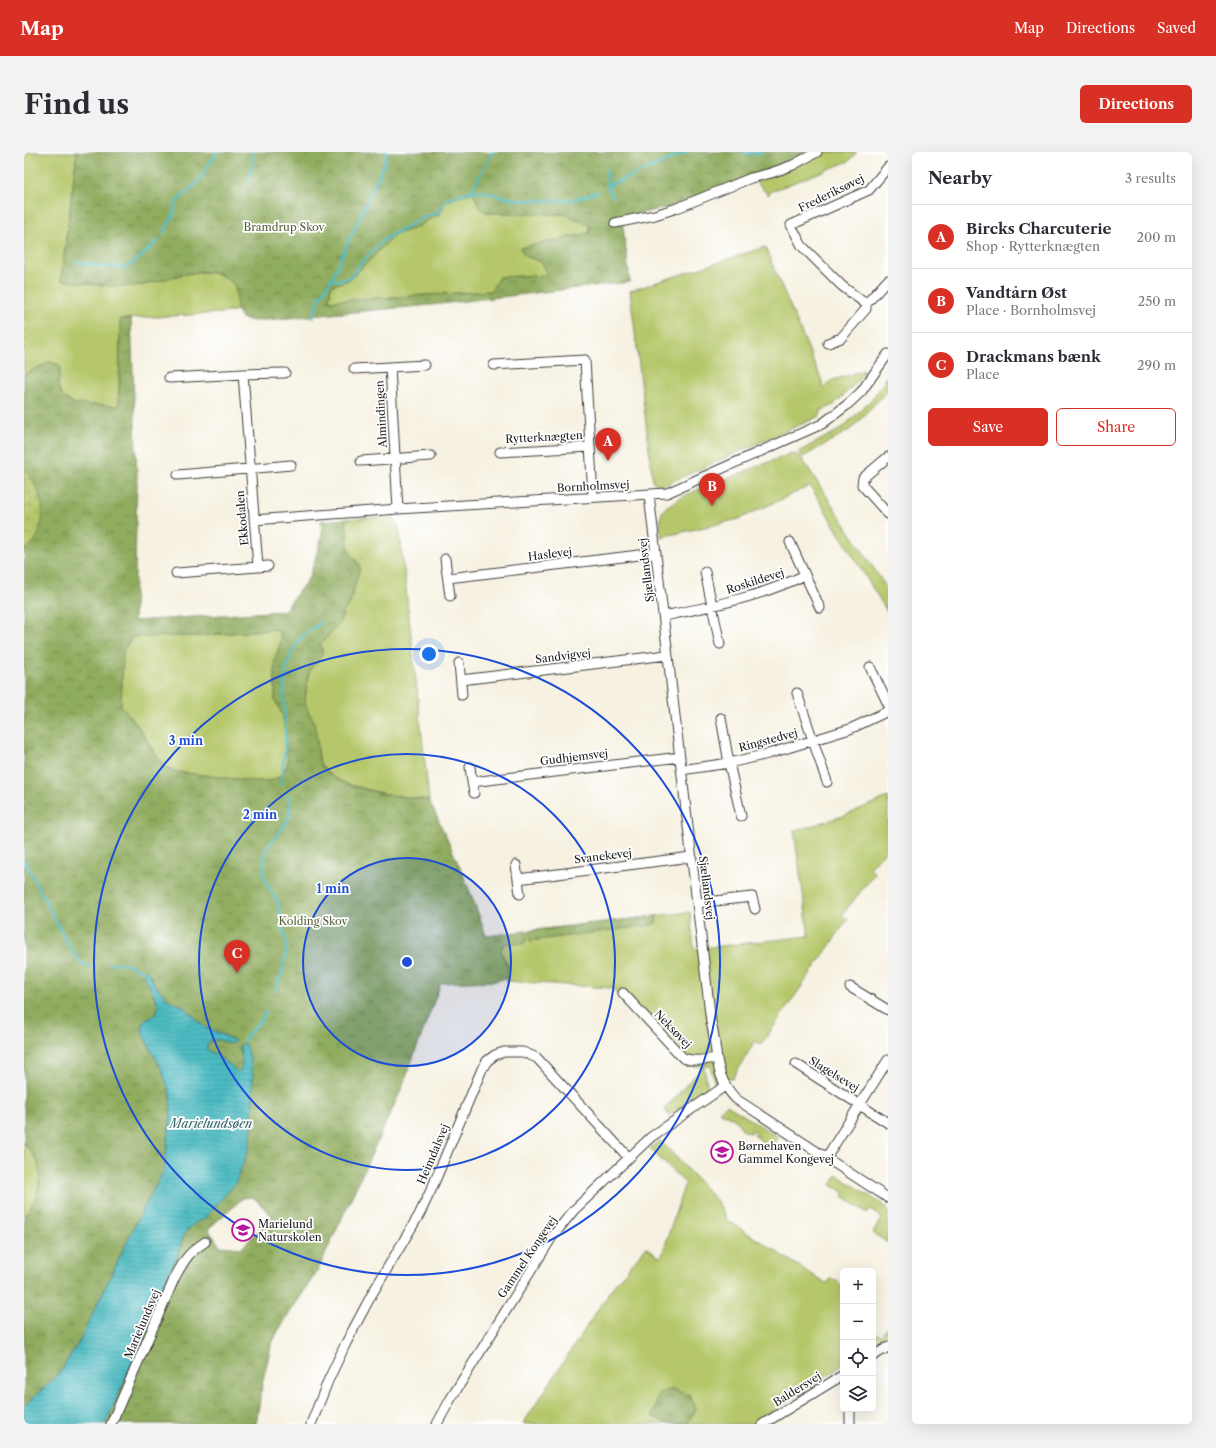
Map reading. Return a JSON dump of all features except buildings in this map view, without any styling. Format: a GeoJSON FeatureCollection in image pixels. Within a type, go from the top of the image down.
{"type":"FeatureCollection","features":[{"type":"Feature","properties":{"kind":"street"},"geometry":{"type":"LineString","coordinates":[[615,223],[655,215],[677,208],[750,178],[771,173],[793,165],[817,152]]}},
{"type":"Feature","properties":{"kind":"street","name":"Frederiksøvej"},"geometry":{"type":"LineString","coordinates":[[866,304],[842,286],[802,246],[791,225],[869,190],[888,168]]}},
{"type":"Feature","properties":{"kind":"street"},"geometry":{"type":"LineString","coordinates":[[828,343],[841,338],[866,309],[866,304],[888,280]]}},
{"type":"Feature","properties":{"kind":"street","name":"Bornholmsvej"},"geometry":{"type":"LineString","coordinates":[[254,520],[398,509],[667,493],[822,424],[861,392],[888,354]]}},
{"type":"Feature","properties":{"kind":"street","name":"Rytterknægten"},"geometry":{"type":"LineString","coordinates":[[494,364],[585,360],[593,497]]}},
{"type":"Feature","properties":{"kind":"street","name":"Almindingen"},"geometry":{"type":"LineString","coordinates":[[354,369],[425,365]]}},
{"type":"Feature","properties":{"kind":"street","name":"Almindingen"},"geometry":{"type":"LineString","coordinates":[[390,367],[398,509]]}},
{"type":"Feature","properties":{"kind":"street"},"geometry":{"type":"LineString","coordinates":[[169,378],[285,373]]}},
{"type":"Feature","properties":{"kind":"street","name":"Ekkodalen"},"geometry":{"type":"LineString","coordinates":[[243,374],[258,567]]}},
{"type":"Feature","properties":{"kind":"street","name":"Rytterknægten"},"geometry":{"type":"LineString","coordinates":[[500,452],[590,447]]}},
{"type":"Feature","properties":{"kind":"street","name":"Almindingen"},"geometry":{"type":"LineString","coordinates":[[361,461],[431,456]]}},
{"type":"Feature","properties":{"kind":"street"},"geometry":{"type":"LineString","coordinates":[[888,457],[863,478],[862,485],[888,514]]}},
{"type":"Feature","properties":{"kind":"street"},"geometry":{"type":"LineString","coordinates":[[178,475],[291,465]]}},
{"type":"Feature","properties":{"kind":"street","name":"Sjællandsvej"},"geometry":{"type":"LineString","coordinates":[[649,495],[691,857],[716,1058],[721,1077],[725,1086],[736,1099],[888,1198]]}},
{"type":"Feature","properties":{"kind":"street"},"geometry":{"type":"LineString","coordinates":[[790,542],[820,608]]}},
{"type":"Feature","properties":{"kind":"street","name":"Haslevej"},"geometry":{"type":"LineString","coordinates":[[448,578],[656,553]]}},
{"type":"Feature","properties":{"kind":"street"},"geometry":{"type":"LineString","coordinates":[[445,559],[450,596]]}},
{"type":"Feature","properties":{"kind":"street"},"geometry":{"type":"LineString","coordinates":[[176,573],[268,566]]}},
{"type":"Feature","properties":{"kind":"street","name":"Roskildevej"},"geometry":{"type":"LineString","coordinates":[[705,572],[720,644]]}},
{"type":"Feature","properties":{"kind":"street","name":"Roskildevej"},"geometry":{"type":"LineString","coordinates":[[664,616],[712,606],[782,586],[805,575]]}},
{"type":"Feature","properties":{"kind":"street","name":"Sandvigvej"},"geometry":{"type":"LineString","coordinates":[[461,680],[668,655]]}},
{"type":"Feature","properties":{"kind":"street"},"geometry":{"type":"LineString","coordinates":[[459,663],[462,695]]}},
{"type":"Feature","properties":{"kind":"street"},"geometry":{"type":"LineString","coordinates":[[870,667],[888,704]]}},
{"type":"Feature","properties":{"kind":"street","name":"Ringstedvej"},"geometry":{"type":"LineString","coordinates":[[797,693],[827,782]]}},
{"type":"Feature","properties":{"kind":"street","name":"Ringstedvej"},"geometry":{"type":"LineString","coordinates":[[681,770],[729,763],[768,754],[850,729],[888,711]]}},
{"type":"Feature","properties":{"kind":"street","name":"Ringstedvej"},"geometry":{"type":"LineString","coordinates":[[721,718],[740,816]]}},
{"type":"Feature","properties":{"kind":"street","name":"Gudhjemsvej"},"geometry":{"type":"LineString","coordinates":[[472,782],[680,757]]}},
{"type":"Feature","properties":{"kind":"street"},"geometry":{"type":"LineString","coordinates":[[470,767],[474,793]]}},
{"type":"Feature","properties":{"kind":"street","name":"Svanekevej"},"geometry":{"type":"LineString","coordinates":[[518,879],[691,857]]}},
{"type":"Feature","properties":{"kind":"street"},"geometry":{"type":"LineString","coordinates":[[516,865],[520,894]]}},
{"type":"Feature","properties":{"kind":"street"},"geometry":{"type":"LineString","coordinates":[[697,903],[752,897],[755,909]]}},
{"type":"Feature","properties":{"kind":"street"},"geometry":{"type":"LineString","coordinates":[[850,987],[888,1010]]}},
{"type":"Feature","properties":{"kind":"street","name":"Neksøvej"},"geometry":{"type":"LineString","coordinates":[[623,993],[683,1058],[690,1061],[698,1061],[716,1058]]}},
{"type":"Feature","properties":{"kind":"street","name":"Heimdalsvej"},"geometry":{"type":"LineString","coordinates":[[311,1424],[325,1387],[346,1343],[372,1294],[419,1215],[432,1188],[477,1079],[487,1061],[495,1055],[513,1051],[531,1054],[537,1058],[629,1158]]}},
{"type":"Feature","properties":{"kind":"street","name":"Slagelsevej"},"geometry":{"type":"LineString","coordinates":[[826,1158],[888,1060]]}},
{"type":"Feature","properties":{"kind":"street","name":"Slagelsevej"},"geometry":{"type":"LineString","coordinates":[[796,1064],[888,1123]]}},
{"type":"Feature","properties":{"kind":"street","name":"Gammel Kongevej"},"geometry":{"type":"LineString","coordinates":[[438,1424],[450,1400],[552,1237],[574,1210],[662,1129],[725,1086]]}},
{"type":"Feature","properties":{"kind":"street","name":"Marielundsvej"},"geometry":{"type":"LineString","coordinates":[[111,1424],[175,1277],[185,1258],[205,1242]]}},
{"type":"Feature","properties":{"kind":"street"},"geometry":{"type":"LineString","coordinates":[[876,1354],[888,1347]]}},
{"type":"Feature","properties":{"kind":"street","name":"Baldersvej"},"geometry":{"type":"LineString","coordinates":[[763,1424],[841,1376]]}},
{"type":"Feature","properties":{"kind":"street"},"geometry":{"type":"LineString","coordinates":[[850,1412],[850,1424]]}},
{"type":"Feature","properties":{"kind":"green space"},"geometry":{"type":"Polygon","coordinates":[[[24,152],[77,152],[61,280],[103,285],[128,286],[140,285],[182,275],[209,272],[222,275],[234,284],[238,310],[223,313],[120,319],[119,406],[75,404],[67,400],[61,394],[58,386],[60,369],[49,362],[24,375],[24,152]]]}},
{"type":"Feature","properties":{"kind":"green space","name":"Bramdrup Skov"},"geometry":{"type":"Polygon","coordinates":[[[77,152],[806,152],[771,168],[672,206],[622,218],[630,282],[431,305],[254,321],[246,320],[238,314],[234,286],[223,276],[213,272],[195,272],[143,285],[133,286],[102,285],[61,280],[77,152]],[[473,192],[446,201],[440,214],[417,227],[394,235],[351,279],[331,286],[329,301],[491,291],[499,277],[548,275],[542,262],[525,256],[520,248],[589,233],[589,225],[564,214],[486,212],[480,208],[473,192]]]}},
{"type":"Feature","properties":{"kind":"green space"},"geometry":{"type":"Polygon","coordinates":[[[824,152],[857,152],[849,161],[772,191],[768,195],[756,181],[790,169],[824,152]]]}},
{"type":"Feature","properties":{"kind":"green space"},"geometry":{"type":"Polygon","coordinates":[[[474,192],[479,206],[487,212],[564,214],[589,224],[589,234],[520,248],[542,262],[549,275],[499,277],[491,291],[329,301],[331,286],[351,279],[394,235],[417,227],[440,214],[446,201],[474,192]]]}},
{"type":"Feature","properties":{"kind":"green space"},"geometry":{"type":"Polygon","coordinates":[[[765,247],[822,381],[822,388],[833,380],[864,370],[863,376],[835,404],[821,411],[820,416],[662,486],[653,482],[630,291],[765,247]]]}},
{"type":"Feature","properties":{"kind":"green space","name":"Kolding Skov"},"geometry":{"type":"Polygon","coordinates":[[[120,319],[131,319],[137,478],[134,621],[284,611],[310,576],[322,536],[321,521],[346,519],[348,549],[360,567],[349,606],[344,611],[338,626],[320,644],[322,653],[320,659],[309,671],[305,699],[306,706],[314,722],[321,765],[329,774],[340,781],[354,786],[370,791],[429,800],[467,884],[486,936],[526,931],[527,939],[523,944],[507,943],[502,946],[501,953],[508,966],[506,978],[496,981],[441,983],[401,1090],[318,1270],[278,1331],[271,1346],[263,1380],[256,1424],[105,1424],[145,1337],[159,1294],[178,1254],[184,1234],[195,1223],[203,1220],[235,1184],[249,1148],[252,1129],[253,1073],[241,1044],[239,1048],[243,1065],[241,1071],[237,1072],[232,1066],[207,1049],[208,1044],[212,1040],[219,1040],[231,1044],[227,1036],[206,1028],[184,1007],[169,1000],[154,984],[150,974],[145,970],[143,973],[159,1006],[155,1016],[144,1021],[142,1024],[143,1035],[161,1068],[170,1093],[171,1115],[164,1170],[136,1223],[80,1340],[59,1374],[24,1406],[24,1217],[32,1205],[38,1191],[40,1176],[37,1161],[24,1143],[24,375],[49,362],[58,364],[60,369],[58,386],[61,394],[67,400],[75,404],[119,406],[120,319]],[[276,629],[198,636],[132,637],[123,652],[121,706],[135,722],[159,760],[166,767],[178,772],[252,781],[271,781],[282,775],[288,763],[283,716],[275,700],[275,659],[282,638],[276,629]],[[253,1197],[243,1198],[208,1229],[220,1246],[242,1248],[272,1216],[253,1197]]]}},
{"type":"Feature","properties":{"kind":"green space"},"geometry":{"type":"Polygon","coordinates":[[[888,376],[888,390],[851,429],[803,457],[798,452],[841,429],[872,399],[888,376]]]}},
{"type":"Feature","properties":{"kind":"green space"},"geometry":{"type":"Polygon","coordinates":[[[792,453],[801,457],[888,590],[888,613],[810,486],[739,519],[661,537],[661,515],[670,504],[685,495],[792,453]]]}},
{"type":"Feature","properties":{"kind":"green space"},"geometry":{"type":"Polygon","coordinates":[[[24,467],[35,484],[41,502],[42,521],[35,540],[24,551],[24,467]]]}},
{"type":"Feature","properties":{"kind":"green space"},"geometry":{"type":"Polygon","coordinates":[[[394,516],[400,534],[429,800],[385,794],[347,784],[332,777],[320,764],[314,722],[306,708],[305,702],[310,669],[318,662],[320,644],[338,626],[344,611],[349,606],[360,567],[348,549],[346,519],[394,516]]]}},
{"type":"Feature","properties":{"kind":"green space"},"geometry":{"type":"Polygon","coordinates":[[[276,629],[282,638],[275,659],[275,700],[283,716],[288,763],[282,775],[271,781],[252,781],[178,772],[166,767],[159,759],[135,722],[121,706],[123,652],[132,637],[198,636],[276,629]]]}},
{"type":"Feature","properties":{"kind":"green space"},"geometry":{"type":"Polygon","coordinates":[[[888,797],[888,848],[870,868],[875,873],[842,915],[848,919],[761,1045],[755,1041],[733,1078],[715,1084],[710,1066],[688,1066],[680,1062],[612,988],[506,981],[508,964],[502,955],[501,948],[503,945],[510,943],[523,944],[527,939],[526,931],[690,912],[694,949],[809,936],[794,831],[843,816],[888,797]]]}},
{"type":"Feature","properties":{"kind":"green space"},"geometry":{"type":"Polygon","coordinates":[[[657,916],[656,923],[651,925],[530,941],[529,931],[657,916]]]}},
{"type":"Feature","properties":{"kind":"green space"},"geometry":{"type":"Polygon","coordinates":[[[704,1066],[707,1084],[706,1090],[669,1115],[664,1109],[704,1066]]]}},
{"type":"Feature","properties":{"kind":"green space"},"geometry":{"type":"Polygon","coordinates":[[[727,1105],[779,1137],[770,1147],[763,1143],[754,1135],[756,1132],[753,1130],[751,1133],[745,1131],[734,1119],[719,1111],[727,1105]]]}},
{"type":"Feature","properties":{"kind":"green space"},"geometry":{"type":"Polygon","coordinates":[[[660,1140],[717,1201],[727,1220],[827,1284],[831,1278],[840,1284],[840,1367],[754,1424],[523,1424],[608,1296],[607,1294],[646,1247],[659,1257],[662,1255],[684,1186],[686,1184],[650,1149],[660,1140]]]}},
{"type":"Feature","properties":{"kind":"green space"},"geometry":{"type":"Polygon","coordinates":[[[24,1143],[37,1161],[40,1176],[38,1191],[32,1205],[24,1217],[24,1143]]]}},
{"type":"Feature","properties":{"kind":"green space"},"geometry":{"type":"Polygon","coordinates":[[[837,1175],[888,1208],[888,1243],[873,1233],[882,1218],[870,1210],[867,1213],[843,1196],[845,1193],[831,1185],[837,1175]]]}},
{"type":"Feature","properties":{"kind":"green space"},"geometry":{"type":"Polygon","coordinates":[[[888,1326],[888,1338],[876,1346],[876,1333],[881,1336],[888,1326]]]}},
{"type":"Feature","properties":{"kind":"green space"},"geometry":{"type":"Polygon","coordinates":[[[672,1389],[689,1395],[696,1409],[688,1423],[668,1424],[652,1416],[659,1393],[672,1389]]]}},
{"type":"Feature","properties":{"kind":"water","name":"Marielundsøen"},"geometry":{"type":"Polygon","coordinates":[[[145,970],[150,974],[154,984],[169,1000],[184,1007],[206,1028],[234,1040],[234,1043],[231,1044],[219,1040],[212,1040],[208,1044],[207,1049],[232,1066],[237,1072],[240,1071],[242,1059],[240,1047],[241,1044],[245,1044],[253,1074],[252,1129],[249,1148],[235,1184],[203,1220],[195,1223],[184,1234],[178,1254],[159,1294],[145,1337],[105,1424],[24,1424],[24,1406],[59,1374],[80,1340],[136,1223],[164,1170],[171,1115],[170,1093],[161,1068],[143,1035],[142,1024],[144,1021],[155,1015],[159,1006],[143,973],[145,970]]]}},
{"type":"Feature","properties":{"kind":"waterway"},"geometry":{"type":"LineString","coordinates":[[164,233],[173,216],[176,202],[198,182],[217,152]]}},
{"type":"Feature","properties":{"kind":"waterway"},"geometry":{"type":"LineString","coordinates":[[249,181],[253,152]]}},
{"type":"Feature","properties":{"kind":"waterway"},"geometry":{"type":"LineString","coordinates":[[312,318],[320,297],[331,280],[385,162],[386,152]]}},
{"type":"Feature","properties":{"kind":"waterway"},"geometry":{"type":"LineString","coordinates":[[471,191],[493,152]]}},
{"type":"Feature","properties":{"kind":"waterway"},"geometry":{"type":"LineString","coordinates":[[607,186],[687,152]]}},
{"type":"Feature","properties":{"kind":"waterway"},"geometry":{"type":"LineString","coordinates":[[744,152],[751,154],[762,152]]}},
{"type":"Feature","properties":{"kind":"waterway"},"geometry":{"type":"LineString","coordinates":[[607,169],[607,186],[613,197]]}},
{"type":"Feature","properties":{"kind":"waterway"},"geometry":{"type":"LineString","coordinates":[[331,280],[341,280],[351,277],[359,265],[381,242],[422,218],[439,212],[447,199],[468,192],[481,191],[521,200],[563,201],[597,192]]}},
{"type":"Feature","properties":{"kind":"waterway"},"geometry":{"type":"LineString","coordinates":[[77,262],[111,268],[125,267],[137,260],[158,240]]}},
{"type":"Feature","properties":{"kind":"waterway"},"geometry":{"type":"LineString","coordinates":[[281,785],[285,748],[284,691],[287,666],[291,654],[299,640],[320,623]]}},
{"type":"Feature","properties":{"kind":"waterway"},"geometry":{"type":"LineString","coordinates":[[275,991],[283,970],[287,946],[278,903],[264,878],[264,863],[265,850],[289,818],[290,802],[288,796]]}},
{"type":"Feature","properties":{"kind":"waterway"},"geometry":{"type":"LineString","coordinates":[[24,860],[70,948],[81,963],[92,968]]}},
{"type":"Feature","properties":{"kind":"waterway"},"geometry":{"type":"LineString","coordinates":[[109,964],[123,963],[143,971]]}},
{"type":"Feature","properties":{"kind":"waterway"},"geometry":{"type":"LineString","coordinates":[[243,1041],[266,1012]]}},
{"type":"Feature","properties":{"kind":"place","name":"Bircks Charcuterie"},"geometry":{"type":"Point","coordinates":[608,461]}},
{"type":"Feature","properties":{"kind":"place","name":"Vandtårn Øst"},"geometry":{"type":"Point","coordinates":[712,506]}},
{"type":"Feature","properties":{"kind":"place","name":"Drackmans bænk"},"geometry":{"type":"Point","coordinates":[237,973]}},
{"type":"Feature","properties":{"kind":"place","name":"Børnehaven Gammel Kongevej"},"geometry":{"type":"Point","coordinates":[722,1152]}},
{"type":"Feature","properties":{"kind":"place","name":"Marielund Naturskolen"},"geometry":{"type":"Point","coordinates":[243,1230]}}]}
